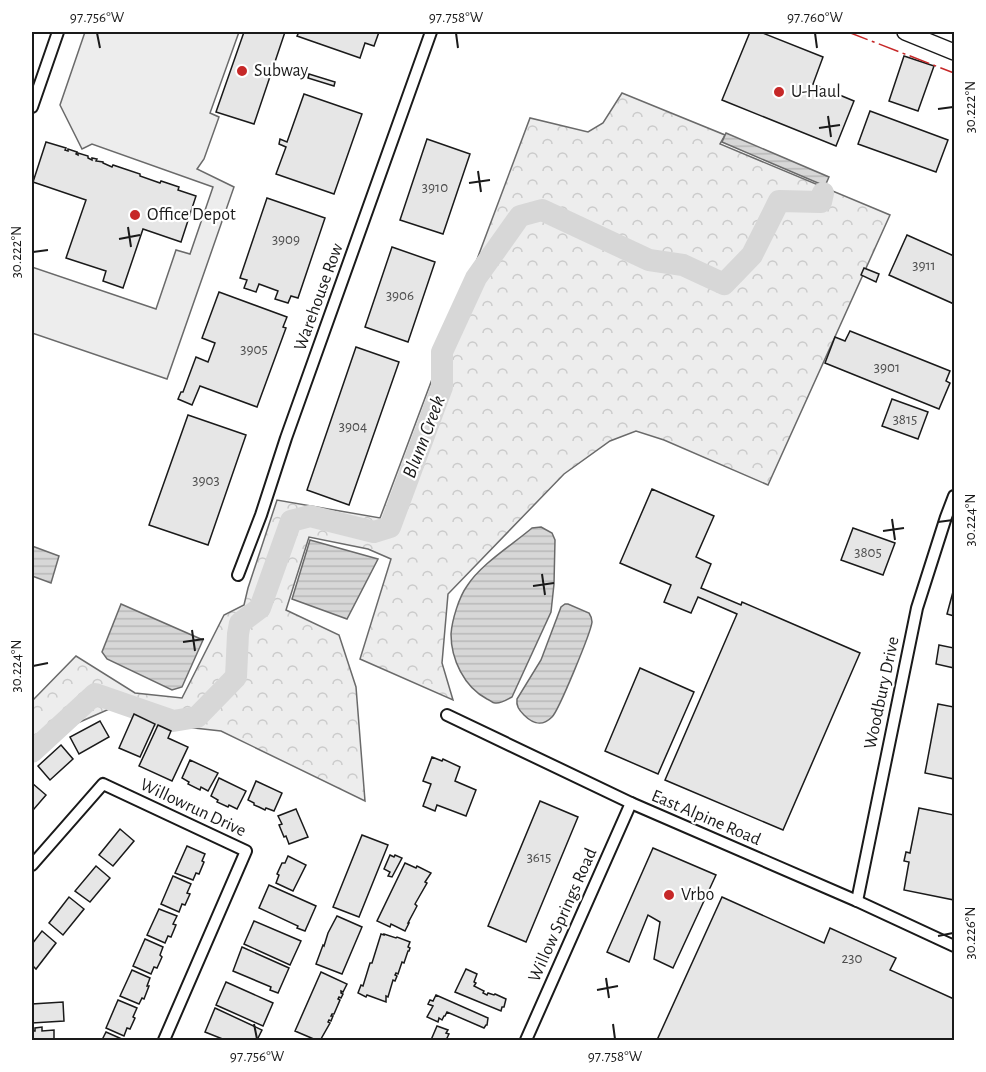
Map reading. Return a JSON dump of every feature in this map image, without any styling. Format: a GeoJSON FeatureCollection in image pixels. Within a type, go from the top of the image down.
{"type":"FeatureCollection","features":[{"type":"Feature","properties":{"kind":"main road"},"geometry":{"type":"LineString","coordinates":[[905,32],[954,52]]}},
{"type":"Feature","properties":{"kind":"street"},"geometry":{"type":"LineString","coordinates":[[32,107],[58,32]]}},
{"type":"Feature","properties":{"kind":"street","name":"Warehouse Row"},"geometry":{"type":"LineString","coordinates":[[238,575],[431,32]]}},
{"type":"Feature","properties":{"kind":"street","name":"Woodbury Drive"},"geometry":{"type":"LineString","coordinates":[[857,901],[917,608],[954,496]]}},
{"type":"Feature","properties":{"kind":"street","name":"East Alpine Road"},"geometry":{"type":"LineString","coordinates":[[447,715],[631,803],[857,901],[954,946]]}},
{"type":"Feature","properties":{"kind":"street","name":"Willowrun Drive"},"geometry":{"type":"LineString","coordinates":[[32,865],[103,784],[246,851],[164,1041]]}},
{"type":"Feature","properties":{"kind":"street","name":"Willow Springs Road"},"geometry":{"type":"LineString","coordinates":[[526,1041],[631,803]]}},
{"type":"Feature","properties":{"kind":"green space"},"geometry":{"type":"Polygon","coordinates":[[[622,93],[725,135],[720,144],[890,215],[768,485],[664,440],[636,431],[610,441],[564,474],[448,594],[442,663],[453,700],[360,659],[391,559],[368,549],[309,537],[286,610],[339,635],[356,687],[365,801],[221,731],[167,725],[116,706],[73,725],[32,762],[32,701],[76,656],[135,693],[182,698],[224,615],[244,605],[277,500],[380,518],[530,118],[588,132],[603,123],[622,93]]]}},
{"type":"Feature","properties":{"kind":"shaded area"},"geometry":{"type":"Polygon","coordinates":[[[85,32],[239,32],[210,113],[219,117],[204,159],[197,169],[234,187],[167,379],[32,333],[32,267],[156,309],[176,250],[190,254],[213,187],[92,144],[82,149],[60,105],[85,32]]]}},
{"type":"Feature","properties":{"kind":"shaded area"},"geometry":{"type":"Polygon","coordinates":[[[726,133],[829,177],[825,186],[722,142],[726,133]]]}},
{"type":"Feature","properties":{"kind":"shaded area"},"geometry":{"type":"Polygon","coordinates":[[[541,527],[552,533],[555,540],[551,612],[512,697],[494,703],[479,694],[460,671],[453,653],[451,634],[454,616],[464,591],[480,570],[532,528],[541,527]]]}},
{"type":"Feature","properties":{"kind":"shaded area"},"geometry":{"type":"Polygon","coordinates":[[[310,540],[378,559],[347,619],[292,599],[310,540]]]}},
{"type":"Feature","properties":{"kind":"shaded area"},"geometry":{"type":"Polygon","coordinates":[[[32,546],[59,556],[51,583],[32,576],[32,546]]]}},
{"type":"Feature","properties":{"kind":"shaded area"},"geometry":{"type":"Polygon","coordinates":[[[121,604],[203,640],[182,687],[172,690],[107,659],[102,652],[121,604]]]}},
{"type":"Feature","properties":{"kind":"shaded area"},"geometry":{"type":"Polygon","coordinates":[[[565,604],[589,613],[592,622],[556,711],[545,722],[538,723],[527,718],[517,706],[517,699],[541,660],[561,607],[565,604]]]}},
{"type":"Feature","properties":{"kind":"building"},"geometry":{"type":"Polygon","coordinates":[[[244,32],[285,32],[254,124],[216,112],[244,32]]]}},
{"type":"Feature","properties":{"kind":"building"},"geometry":{"type":"Polygon","coordinates":[[[299,32],[379,32],[374,46],[365,43],[360,58],[297,36],[299,32]]]}},
{"type":"Feature","properties":{"kind":"building","name":"U-Haul"},"geometry":{"type":"Polygon","coordinates":[[[750,32],[760,32],[823,57],[813,84],[854,101],[836,146],[722,100],[750,32]]]}},
{"type":"Feature","properties":{"kind":"building"},"geometry":{"type":"Polygon","coordinates":[[[904,56],[934,66],[918,111],[889,101],[904,56]]]}},
{"type":"Feature","properties":{"kind":"building"},"geometry":{"type":"Polygon","coordinates":[[[309,74],[335,82],[334,86],[308,78],[309,74]]]}},
{"type":"Feature","properties":{"kind":"building"},"geometry":{"type":"Polygon","coordinates":[[[304,94],[362,114],[334,194],[276,174],[286,147],[279,144],[280,139],[287,142],[304,94]]]}},
{"type":"Feature","properties":{"kind":"building"},"geometry":{"type":"Polygon","coordinates":[[[870,111],[948,140],[936,172],[858,144],[870,111]]]}},
{"type":"Feature","properties":{"kind":"building"},"geometry":{"type":"Polygon","coordinates":[[[427,139],[470,154],[443,234],[400,220],[427,139]]]}},
{"type":"Feature","properties":{"kind":"building","name":"Office Depot"},"geometry":{"type":"Polygon","coordinates":[[[46,142],[66,148],[65,150],[68,151],[68,149],[77,152],[78,155],[78,153],[88,156],[92,160],[92,158],[97,159],[96,161],[112,167],[113,165],[160,183],[161,181],[179,187],[178,190],[196,196],[181,242],[143,229],[123,288],[103,281],[106,271],[66,258],[86,200],[33,182],[46,142]]]}},
{"type":"Feature","properties":{"kind":"building"},"geometry":{"type":"Polygon","coordinates":[[[267,198],[325,218],[298,298],[291,296],[288,303],[275,299],[278,291],[259,284],[256,292],[244,288],[247,280],[240,278],[267,198]]]}},
{"type":"Feature","properties":{"kind":"building"},"geometry":{"type":"Polygon","coordinates":[[[907,235],[954,256],[954,304],[889,275],[907,235]]]}},
{"type":"Feature","properties":{"kind":"building"},"geometry":{"type":"Polygon","coordinates":[[[392,247],[435,262],[408,342],[365,327],[392,247]]]}},
{"type":"Feature","properties":{"kind":"building"},"geometry":{"type":"Polygon","coordinates":[[[864,268],[879,274],[876,282],[861,275],[864,268]]]}},
{"type":"Feature","properties":{"kind":"building"},"geometry":{"type":"Polygon","coordinates":[[[219,292],[287,317],[283,327],[286,328],[257,407],[200,386],[192,405],[178,399],[183,392],[196,357],[208,362],[215,343],[202,338],[219,292]]]}},
{"type":"Feature","properties":{"kind":"building"},"geometry":{"type":"Polygon","coordinates":[[[850,331],[950,371],[946,381],[950,383],[939,409],[825,363],[835,337],[845,341],[850,331]]]}},
{"type":"Feature","properties":{"kind":"building"},"geometry":{"type":"Polygon","coordinates":[[[356,347],[399,362],[349,505],[307,490],[356,347]]]}},
{"type":"Feature","properties":{"kind":"building"},"geometry":{"type":"Polygon","coordinates":[[[892,399],[928,412],[918,439],[882,426],[892,399]]]}},
{"type":"Feature","properties":{"kind":"building"},"geometry":{"type":"Polygon","coordinates":[[[188,415],[246,435],[208,545],[149,525],[188,415]]]}},
{"type":"Feature","properties":{"kind":"building"},"geometry":{"type":"Polygon","coordinates":[[[652,489],[714,516],[696,557],[711,564],[701,588],[741,605],[742,602],[860,653],[783,830],[665,780],[737,614],[698,597],[691,613],[664,602],[671,585],[620,563],[652,489]]]}},
{"type":"Feature","properties":{"kind":"building"},"geometry":{"type":"Polygon","coordinates":[[[853,528],[895,543],[883,575],[841,560],[853,528]]]}},
{"type":"Feature","properties":{"kind":"building"},"geometry":{"type":"Polygon","coordinates":[[[954,588],[954,616],[947,614],[954,588]]]}},
{"type":"Feature","properties":{"kind":"building"},"geometry":{"type":"Polygon","coordinates":[[[939,645],[954,648],[954,668],[936,664],[939,645]]]}},
{"type":"Feature","properties":{"kind":"building"},"geometry":{"type":"Polygon","coordinates":[[[640,668],[694,692],[658,774],[605,751],[640,668]]]}},
{"type":"Feature","properties":{"kind":"building"},"geometry":{"type":"Polygon","coordinates":[[[938,704],[954,707],[954,779],[925,773],[938,704]]]}},
{"type":"Feature","properties":{"kind":"building"},"geometry":{"type":"Polygon","coordinates":[[[134,714],[155,724],[140,757],[119,748],[134,714]]]}},
{"type":"Feature","properties":{"kind":"building"},"geometry":{"type":"Polygon","coordinates":[[[100,721],[109,737],[79,754],[70,737],[100,721]]]}},
{"type":"Feature","properties":{"kind":"building"},"geometry":{"type":"Polygon","coordinates":[[[158,725],[171,731],[168,738],[188,747],[172,781],[139,766],[158,725]]]}},
{"type":"Feature","properties":{"kind":"building"},"geometry":{"type":"Polygon","coordinates":[[[61,745],[73,759],[50,780],[38,766],[61,745]]]}},
{"type":"Feature","properties":{"kind":"building"},"geometry":{"type":"Polygon","coordinates":[[[432,757],[442,761],[443,759],[460,767],[455,781],[476,790],[466,816],[437,805],[435,811],[423,806],[431,784],[423,781],[432,757]]]}},
{"type":"Feature","properties":{"kind":"building"},"geometry":{"type":"Polygon","coordinates":[[[190,760],[218,773],[208,791],[188,784],[189,782],[182,778],[190,760]]]}},
{"type":"Feature","properties":{"kind":"building"},"geometry":{"type":"Polygon","coordinates":[[[219,778],[246,791],[237,809],[217,802],[218,800],[211,796],[219,778]]]}},
{"type":"Feature","properties":{"kind":"building"},"geometry":{"type":"Polygon","coordinates":[[[256,781],[282,793],[274,811],[266,808],[265,810],[248,800],[256,781]]]}},
{"type":"Feature","properties":{"kind":"building"},"geometry":{"type":"Polygon","coordinates":[[[32,783],[46,795],[34,809],[32,807],[32,783]]]}},
{"type":"Feature","properties":{"kind":"building"},"geometry":{"type":"Polygon","coordinates":[[[540,801],[578,817],[526,942],[488,926],[540,801]]]}},
{"type":"Feature","properties":{"kind":"building"},"geometry":{"type":"Polygon","coordinates":[[[919,808],[954,815],[954,900],[904,890],[909,862],[904,861],[906,852],[910,853],[919,808]]]}},
{"type":"Feature","properties":{"kind":"building"},"geometry":{"type":"Polygon","coordinates":[[[296,809],[308,837],[289,844],[279,825],[282,824],[278,816],[296,809]]]}},
{"type":"Feature","properties":{"kind":"building"},"geometry":{"type":"Polygon","coordinates":[[[120,829],[134,841],[113,866],[99,855],[120,829]]]}},
{"type":"Feature","properties":{"kind":"building"},"geometry":{"type":"Polygon","coordinates":[[[362,835],[388,845],[359,917],[333,907],[362,835]]]}},
{"type":"Feature","properties":{"kind":"building"},"geometry":{"type":"Polygon","coordinates":[[[187,846],[205,854],[199,874],[196,873],[193,880],[175,873],[187,846]]]}},
{"type":"Feature","properties":{"kind":"building","name":"Vrbo"},"geometry":{"type":"Polygon","coordinates":[[[653,848],[716,875],[673,968],[654,959],[660,922],[648,915],[629,962],[607,952],[653,848]]]}},
{"type":"Feature","properties":{"kind":"building"},"geometry":{"type":"Polygon","coordinates":[[[390,855],[402,858],[392,877],[388,876],[390,872],[384,869],[390,855]]]}},
{"type":"Feature","properties":{"kind":"building"},"geometry":{"type":"Polygon","coordinates":[[[288,856],[306,865],[293,891],[276,883],[279,875],[277,874],[288,856]]]}},
{"type":"Feature","properties":{"kind":"building"},"geometry":{"type":"Polygon","coordinates":[[[405,863],[431,873],[415,904],[417,906],[405,931],[391,924],[390,927],[377,921],[405,863]]]}},
{"type":"Feature","properties":{"kind":"building"},"geometry":{"type":"Polygon","coordinates":[[[96,866],[110,878],[90,902],[75,891],[96,866]]]}},
{"type":"Feature","properties":{"kind":"building"},"geometry":{"type":"Polygon","coordinates":[[[173,876],[191,884],[187,893],[190,894],[179,912],[161,904],[173,876]]]}},
{"type":"Feature","properties":{"kind":"building"},"geometry":{"type":"Polygon","coordinates":[[[269,885],[316,906],[305,931],[259,908],[269,885]]]}},
{"type":"Feature","properties":{"kind":"building"},"geometry":{"type":"Polygon","coordinates":[[[69,897],[84,909],[63,935],[49,923],[69,897]]]}},
{"type":"Feature","properties":{"kind":"building"},"geometry":{"type":"Polygon","coordinates":[[[722,897],[824,943],[830,928],[896,958],[890,970],[954,999],[954,1040],[657,1040],[722,897]]]}},
{"type":"Feature","properties":{"kind":"building"},"geometry":{"type":"Polygon","coordinates":[[[159,909],[177,916],[171,937],[168,936],[165,943],[147,935],[159,909]]]}},
{"type":"Feature","properties":{"kind":"building"},"geometry":{"type":"Polygon","coordinates":[[[337,916],[362,927],[342,974],[316,964],[337,916]]]}},
{"type":"Feature","properties":{"kind":"building"},"geometry":{"type":"Polygon","coordinates":[[[254,921],[301,941],[290,965],[244,944],[254,921]]]}},
{"type":"Feature","properties":{"kind":"building"},"geometry":{"type":"Polygon","coordinates":[[[42,931],[56,943],[36,969],[32,965],[32,944],[42,931]]]}},
{"type":"Feature","properties":{"kind":"building"},"geometry":{"type":"Polygon","coordinates":[[[381,934],[410,942],[409,951],[398,974],[395,975],[397,976],[395,981],[393,980],[388,997],[386,996],[386,1002],[358,993],[361,985],[363,986],[370,963],[372,963],[381,934]]]}},
{"type":"Feature","properties":{"kind":"building"},"geometry":{"type":"Polygon","coordinates":[[[145,939],[163,947],[160,955],[162,957],[151,974],[133,966],[145,939]]]}},
{"type":"Feature","properties":{"kind":"building"},"geometry":{"type":"Polygon","coordinates":[[[242,947],[289,968],[278,993],[270,990],[271,987],[233,971],[242,947]]]}},
{"type":"Feature","properties":{"kind":"building"},"geometry":{"type":"Polygon","coordinates":[[[466,969],[477,974],[474,986],[484,991],[483,993],[495,994],[506,999],[501,1011],[455,992],[466,969]]]}},
{"type":"Feature","properties":{"kind":"building"},"geometry":{"type":"Polygon","coordinates":[[[132,970],[150,978],[144,999],[142,998],[139,1004],[120,996],[132,970]]]}},
{"type":"Feature","properties":{"kind":"building"},"geometry":{"type":"Polygon","coordinates":[[[321,972],[347,984],[343,992],[341,991],[343,994],[338,999],[340,1000],[331,1016],[333,1016],[331,1021],[328,1022],[330,1023],[321,1039],[323,1040],[316,1040],[295,1031],[321,972]]]}},
{"type":"Feature","properties":{"kind":"building"},"geometry":{"type":"Polygon","coordinates":[[[226,982],[273,1003],[263,1026],[216,1005],[226,982]]]}},
{"type":"Feature","properties":{"kind":"building"},"geometry":{"type":"Polygon","coordinates":[[[436,995],[488,1018],[487,1025],[484,1028],[447,1012],[442,1020],[439,1018],[438,1022],[427,1017],[433,1006],[428,1004],[436,995]]]}},
{"type":"Feature","properties":{"kind":"building"},"geometry":{"type":"Polygon","coordinates":[[[118,1000],[137,1008],[130,1029],[127,1028],[124,1036],[106,1028],[118,1000]]]}},
{"type":"Feature","properties":{"kind":"building"},"geometry":{"type":"Polygon","coordinates":[[[63,1002],[64,1021],[32,1023],[32,1004],[63,1002]]]}},
{"type":"Feature","properties":{"kind":"building"},"geometry":{"type":"Polygon","coordinates":[[[215,1008],[262,1030],[257,1040],[225,1040],[205,1032],[215,1008]]]}},
{"type":"Feature","properties":{"kind":"building"},"geometry":{"type":"Polygon","coordinates":[[[437,1026],[448,1030],[446,1040],[431,1040],[437,1026]]]}},
{"type":"Feature","properties":{"kind":"building"},"geometry":{"type":"Polygon","coordinates":[[[42,1027],[42,1031],[54,1030],[54,1040],[32,1040],[32,1031],[42,1027]]]}},
{"type":"Feature","properties":{"kind":"building"},"geometry":{"type":"Polygon","coordinates":[[[106,1032],[124,1040],[102,1040],[106,1032]]]}},
{"type":"Feature","properties":{"kind":"waterway","name":"Blunn Creek"},"geometry":{"type":"LineString","coordinates":[[32,752],[95,694],[173,721],[197,717],[236,677],[240,623],[260,608],[291,521],[310,516],[374,532],[390,527],[442,387],[442,352],[476,278],[520,216],[542,210],[649,260],[683,265],[724,284],[752,255],[779,201],[821,202],[823,193]]}},
{"type":"Feature","properties":{"kind":"power"},"geometry":{"type":"LineString","coordinates":[[848,32],[954,73]]}},
{"type":"Feature","properties":{"kind":"place","name":"Subway"},"geometry":{"type":"Point","coordinates":[242,71]}},
{"type":"Feature","properties":{"kind":"place","name":"U-Haul"},"geometry":{"type":"Point","coordinates":[779,92]}},
{"type":"Feature","properties":{"kind":"place","name":"Office Depot"},"geometry":{"type":"Point","coordinates":[135,215]}},
{"type":"Feature","properties":{"kind":"place","name":"Vrbo"},"geometry":{"type":"Point","coordinates":[669,895]}}]}
